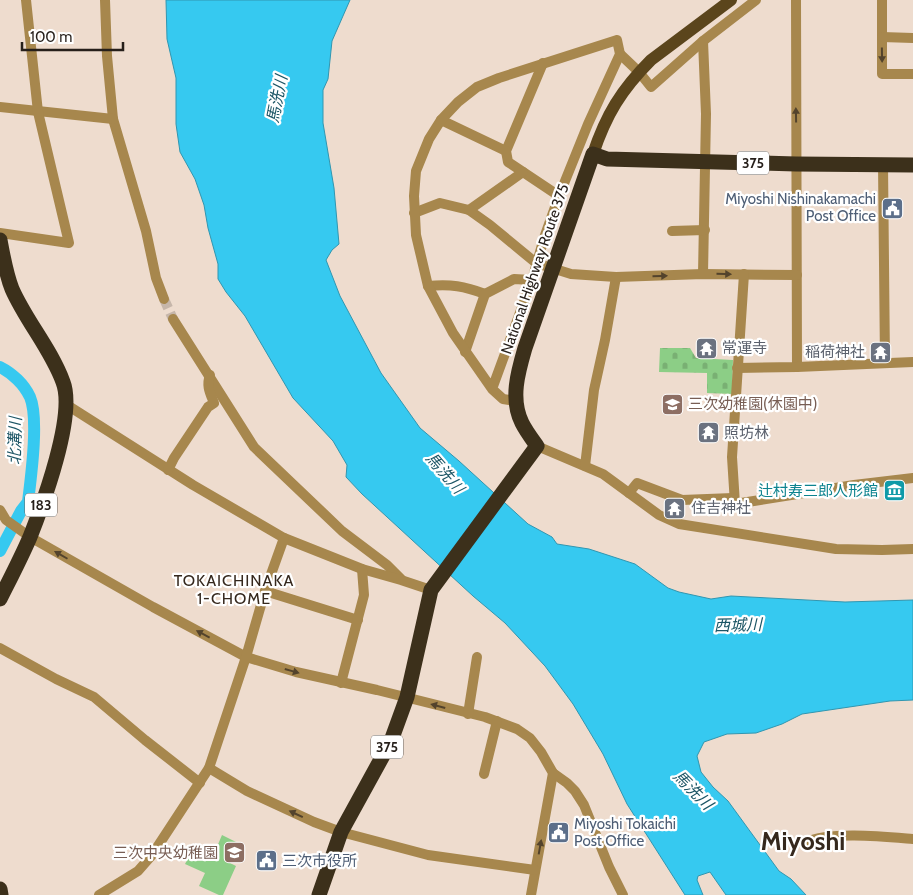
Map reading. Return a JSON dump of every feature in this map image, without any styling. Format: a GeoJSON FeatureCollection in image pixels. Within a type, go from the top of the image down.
{"type":"FeatureCollection","features":[{"type":"Feature","properties":{"kind":"highway","name":"375"},"geometry":{"type":"LineString","coordinates":[[593,154],[607,159],[913,165]]}},
{"type":"Feature","properties":{"kind":"highway","name":"National Highway Route 375"},"geometry":{"type":"LineString","coordinates":[[534,451],[516,401],[518,375],[525,348],[593,154]]}},
{"type":"Feature","properties":{"kind":"highway","name":"183"},"geometry":{"type":"LineString","coordinates":[[0,240],[12,289],[58,370],[64,384],[67,405],[58,451],[0,599]]}},
{"type":"Feature","properties":{"kind":"highway","name":"375"},"geometry":{"type":"LineString","coordinates":[[319,895],[341,832],[391,741],[407,697],[435,585],[534,451]]}},
{"type":"Feature","properties":{"kind":"highway"},"geometry":{"type":"LineString","coordinates":[[0,888],[1,894]]}},
{"type":"Feature","properties":{"kind":"main road"},"geometry":{"type":"LineString","coordinates":[[593,154],[609,113],[639,72],[651,60],[731,0]]}},
{"type":"Feature","properties":{"kind":"street"},"geometry":{"type":"LineString","coordinates":[[0,233],[69,243],[38,112],[26,0]]}},
{"type":"Feature","properties":{"kind":"street"},"geometry":{"type":"LineString","coordinates":[[105,0],[107,56],[114,119],[146,231],[156,278],[164,299]]}},
{"type":"Feature","properties":{"kind":"street"},"geometry":{"type":"LineString","coordinates":[[516,401],[503,399],[492,389],[465,352],[438,308],[428,286],[416,235],[414,213],[416,170],[429,138],[441,120],[458,102],[477,87],[543,63],[617,40],[620,54],[652,87],[703,41],[756,0]]}},
{"type":"Feature","properties":{"kind":"street"},"geometry":{"type":"LineString","coordinates":[[796,0],[797,367]]}},
{"type":"Feature","properties":{"kind":"street"},"geometry":{"type":"LineString","coordinates":[[882,0],[882,74],[913,74]]}},
{"type":"Feature","properties":{"kind":"street"},"geometry":{"type":"LineString","coordinates":[[882,37],[913,38]]}},
{"type":"Feature","properties":{"kind":"street"},"geometry":{"type":"LineString","coordinates":[[703,41],[706,114],[703,274]]}},
{"type":"Feature","properties":{"kind":"street"},"geometry":{"type":"LineString","coordinates":[[492,389],[532,280],[559,196],[588,124],[620,54]]}},
{"type":"Feature","properties":{"kind":"street"},"geometry":{"type":"LineString","coordinates":[[543,63],[506,151],[508,162],[559,196]]}},
{"type":"Feature","properties":{"kind":"street"},"geometry":{"type":"LineString","coordinates":[[0,107],[114,119]]}},
{"type":"Feature","properties":{"kind":"street"},"geometry":{"type":"LineString","coordinates":[[441,120],[506,151]]}},
{"type":"Feature","properties":{"kind":"street"},"geometry":{"type":"LineString","coordinates":[[883,164],[885,363]]}},
{"type":"Feature","properties":{"kind":"street"},"geometry":{"type":"LineString","coordinates":[[469,210],[523,172]]}},
{"type":"Feature","properties":{"kind":"street"},"geometry":{"type":"LineString","coordinates":[[414,213],[440,203],[469,210],[496,229],[536,264],[571,274],[616,278],[703,274],[797,275]]}},
{"type":"Feature","properties":{"kind":"street"},"geometry":{"type":"LineString","coordinates":[[672,232],[705,230]]}},
{"type":"Feature","properties":{"kind":"street"},"geometry":{"type":"LineString","coordinates":[[744,274],[732,458],[733,498],[735,504],[854,485],[913,478]]}},
{"type":"Feature","properties":{"kind":"street"},"geometry":{"type":"LineString","coordinates":[[585,466],[594,390],[616,278]]}},
{"type":"Feature","properties":{"kind":"street"},"geometry":{"type":"LineString","coordinates":[[465,352],[485,294],[514,279],[532,280]]}},
{"type":"Feature","properties":{"kind":"street"},"geometry":{"type":"LineString","coordinates":[[428,286],[466,287],[485,294]]}},
{"type":"Feature","properties":{"kind":"street"},"geometry":{"type":"LineString","coordinates":[[173,319],[254,447],[342,531],[387,565],[401,580]]}},
{"type":"Feature","properties":{"kind":"street"},"geometry":{"type":"LineString","coordinates":[[737,368],[913,362]]}},
{"type":"Feature","properties":{"kind":"street"},"geometry":{"type":"LineString","coordinates":[[168,470],[208,407],[214,403],[208,388],[210,375]]}},
{"type":"Feature","properties":{"kind":"street"},"geometry":{"type":"LineString","coordinates":[[67,405],[168,470],[284,538],[362,569],[401,580],[435,585]]}},
{"type":"Feature","properties":{"kind":"street"},"geometry":{"type":"LineString","coordinates":[[534,451],[554,455],[603,474],[659,515],[679,524],[836,549],[913,549]]}},
{"type":"Feature","properties":{"kind":"street"},"geometry":{"type":"LineString","coordinates":[[628,493],[638,483],[682,500],[733,498]]}},
{"type":"Feature","properties":{"kind":"street"},"geometry":{"type":"LineString","coordinates":[[0,510],[5,520],[24,534],[246,657],[407,697],[497,721],[517,729],[530,738],[542,752],[553,773],[567,783],[584,805],[605,859],[623,895]]}},
{"type":"Feature","properties":{"kind":"street"},"geometry":{"type":"LineString","coordinates":[[99,895],[138,871],[152,855],[208,768],[284,538]]}},
{"type":"Feature","properties":{"kind":"street"},"geometry":{"type":"LineString","coordinates":[[341,682],[364,595],[362,569]]}},
{"type":"Feature","properties":{"kind":"street"},"geometry":{"type":"LineString","coordinates":[[265,591],[358,620]]}},
{"type":"Feature","properties":{"kind":"street"},"geometry":{"type":"LineString","coordinates":[[0,648],[56,679],[94,697],[200,783]]}},
{"type":"Feature","properties":{"kind":"street"},"geometry":{"type":"LineString","coordinates":[[468,714],[477,657]]}},
{"type":"Feature","properties":{"kind":"street"},"geometry":{"type":"LineString","coordinates":[[484,774],[497,721]]}},
{"type":"Feature","properties":{"kind":"street"},"geometry":{"type":"LineString","coordinates":[[208,768],[247,791],[314,822],[341,832],[428,855],[536,870]]}},
{"type":"Feature","properties":{"kind":"street"},"geometry":{"type":"LineString","coordinates":[[531,895],[553,773]]}},
{"type":"Feature","properties":{"kind":"street"},"geometry":{"type":"LineString","coordinates":[[807,842],[812,839],[831,836],[877,836],[913,839]]}},
{"type":"Feature","properties":{"kind":"green space"},"geometry":{"type":"Polygon","coordinates":[[[660,348],[690,348],[696,358],[733,360],[732,394],[707,393],[707,373],[659,372],[660,348]]]}},
{"type":"Feature","properties":{"kind":"green space"},"geometry":{"type":"Polygon","coordinates":[[[222,835],[238,843],[230,863],[236,866],[223,895],[219,895],[199,886],[205,873],[185,864],[190,855],[197,856],[199,850],[213,856],[222,835]]]}},
{"type":"Feature","properties":{"kind":"water"},"geometry":{"type":"Polygon","coordinates":[[[166,0],[350,0],[332,41],[328,79],[323,90],[323,123],[334,188],[339,244],[332,250],[326,260],[340,296],[381,373],[420,428],[528,524],[552,537],[557,544],[589,549],[635,564],[668,588],[711,599],[731,596],[845,602],[913,600],[913,700],[890,701],[802,714],[782,724],[756,733],[727,734],[704,742],[697,756],[701,772],[728,801],[779,871],[791,879],[806,895],[726,895],[710,872],[698,876],[697,880],[703,895],[685,895],[627,804],[603,754],[573,704],[545,666],[505,623],[473,596],[346,477],[347,465],[333,441],[293,398],[245,316],[218,279],[218,264],[204,205],[195,179],[180,152],[176,124],[176,78],[167,39],[166,0]]]}},
{"type":"Feature","properties":{"kind":"waterway","name":"北溝川"},"geometry":{"type":"LineString","coordinates":[[0,367],[17,379],[30,397],[34,419],[28,502],[21,511],[0,551]]}},
{"type":"Feature","properties":{"kind":"tunnel"},"geometry":{"type":"LineString","coordinates":[[164,299],[173,319]]}},
{"type":"Feature","properties":{"kind":"place","name":"Miyoshi Nishinakamachi Post Office"},"geometry":{"type":"Point","coordinates":[892,208]}},
{"type":"Feature","properties":{"kind":"place","name":"常運寺"},"geometry":{"type":"Point","coordinates":[706,348]}},
{"type":"Feature","properties":{"kind":"place","name":"稲荷神社"},"geometry":{"type":"Point","coordinates":[881,352]}},
{"type":"Feature","properties":{"kind":"place","name":"三次幼稚園(休園中)"},"geometry":{"type":"Point","coordinates":[672,404]}},
{"type":"Feature","properties":{"kind":"place","name":"照坊林"},"geometry":{"type":"Point","coordinates":[708,433]}},
{"type":"Feature","properties":{"kind":"place","name":"辻村寿三郎人形館"},"geometry":{"type":"Point","coordinates":[894,491]}},
{"type":"Feature","properties":{"kind":"place","name":"住吉神社"},"geometry":{"type":"Point","coordinates":[675,508]}},
{"type":"Feature","properties":{"kind":"place","name":"Miyoshi Tokaichi Post Office"},"geometry":{"type":"Point","coordinates":[558,833]}},
{"type":"Feature","properties":{"kind":"place","name":"三次中央幼稚園"},"geometry":{"type":"Point","coordinates":[234,853]}},
{"type":"Feature","properties":{"kind":"place","name":"三次市役所"},"geometry":{"type":"Point","coordinates":[266,861]}},
{"type":"Feature","properties":{"kind":"district","name":"TOKAICHINAKA 1-CHOME"},"geometry":{"type":"Point","coordinates":[234,589]}},
{"type":"Feature","properties":{"kind":"district","name":"Miyoshi"},"geometry":{"type":"Point","coordinates":[803,841]}},
{"type":"Feature","properties":{"kind":"water label","name":"馬洗川"},"geometry":{"type":"Point","coordinates":[277,99]}},
{"type":"Feature","properties":{"kind":"water label","name":"馬洗川"},"geometry":{"type":"Point","coordinates":[445,473]}},
{"type":"Feature","properties":{"kind":"water label","name":"西城川"},"geometry":{"type":"Point","coordinates":[738,625]}},
{"type":"Feature","properties":{"kind":"water label","name":"馬洗川"},"geometry":{"type":"Point","coordinates":[693,790]}}]}
